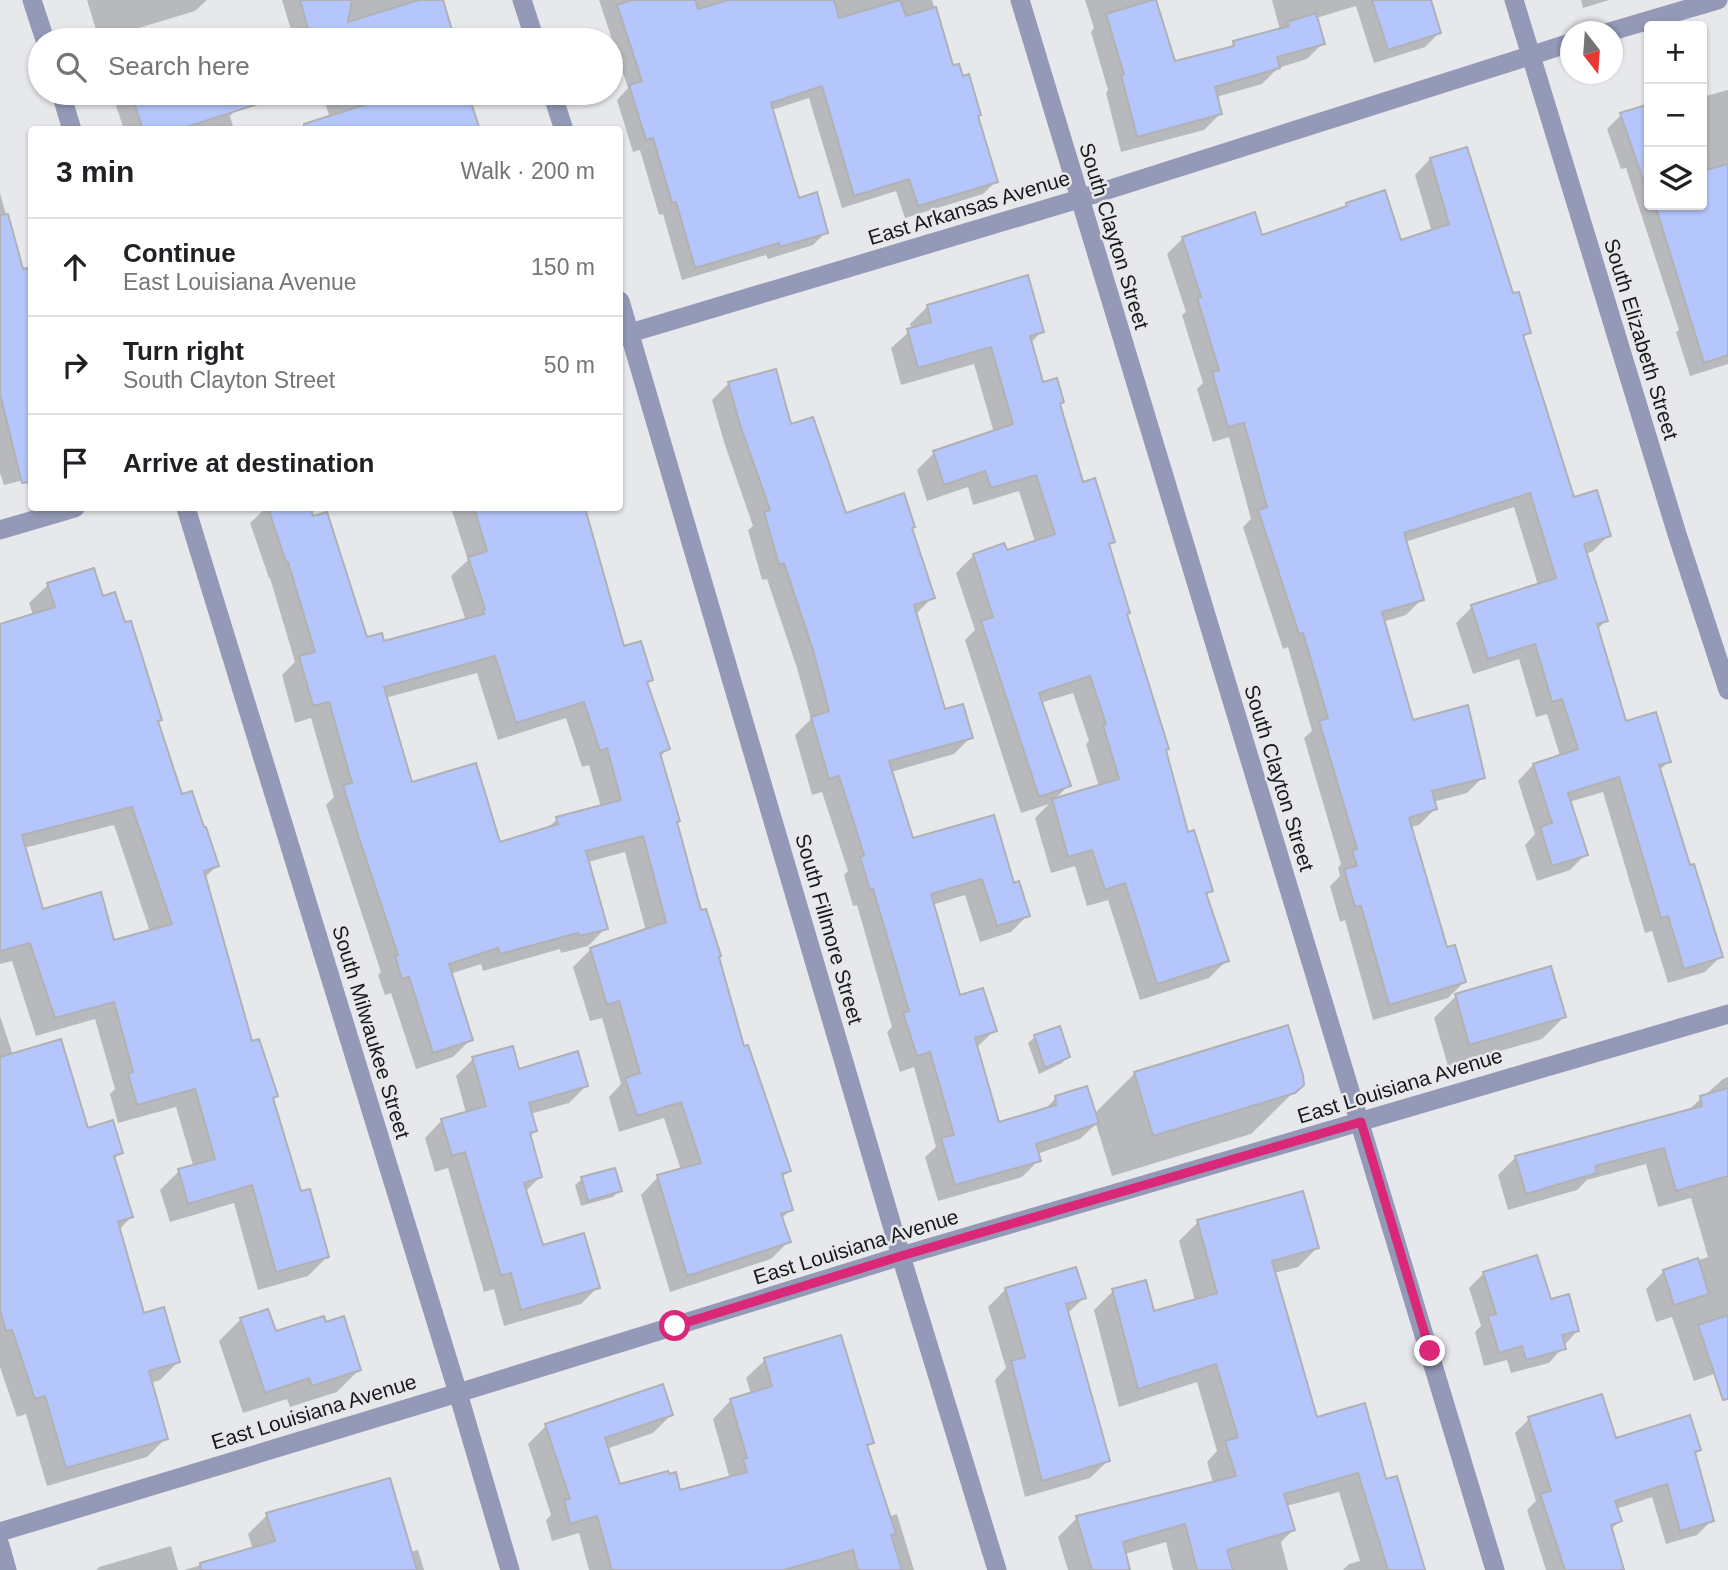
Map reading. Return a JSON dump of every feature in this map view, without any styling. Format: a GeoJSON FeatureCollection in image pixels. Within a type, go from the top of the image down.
{"type":"FeatureCollection","features":[{"type":"Feature","properties":{"kind":"street"},"geometry":{"type":"LineString","coordinates":[[32,0],[41,28]]}},
{"type":"Feature","properties":{"kind":"street"},"geometry":{"type":"LineString","coordinates":[[522,0],[531,28]]}},
{"type":"Feature","properties":{"kind":"street","name":"South Clayton Street"},"geometry":{"type":"LineString","coordinates":[[1020,0],[1495,1570]]}},
{"type":"Feature","properties":{"kind":"street","name":"South Elizabeth Street"},"geometry":{"type":"LineString","coordinates":[[1514,0],[1677,534],[1728,690]]}},
{"type":"Feature","properties":{"kind":"street"},"geometry":{"type":"LineString","coordinates":[[1623,28],[1718,0]]}},
{"type":"Feature","properties":{"kind":"street","name":"East Arkansas Avenue"},"geometry":{"type":"LineString","coordinates":[[625,334],[1079,199],[1560,46]]}},
{"type":"Feature","properties":{"kind":"street"},"geometry":{"type":"LineString","coordinates":[[65,105],[71,126]]}},
{"type":"Feature","properties":{"kind":"street"},"geometry":{"type":"LineString","coordinates":[[556,105],[563,126]]}},
{"type":"Feature","properties":{"kind":"street","name":"South Fillmore Street"},"geometry":{"type":"LineString","coordinates":[[625,334],[901,1256],[998,1570]]}},
{"type":"Feature","properties":{"kind":"street"},"geometry":{"type":"LineString","coordinates":[[0,530],[65,511]]}},
{"type":"Feature","properties":{"kind":"street","name":"South Milwaukee Street"},"geometry":{"type":"LineString","coordinates":[[187,511],[510,1570]]}},
{"type":"Feature","properties":{"kind":"street","name":"East Louisiana Avenue"},"geometry":{"type":"LineString","coordinates":[[0,1532],[901,1256],[1728,1014]]}},
{"type":"Feature","properties":{"kind":"street"},"geometry":{"type":"LineString","coordinates":[[0,1545],[8,1570]]}},
{"type":"Feature","properties":{"kind":"building"},"geometry":{"type":"Polygon","coordinates":[[[300,0],[352,0],[348,22],[419,0],[443,0],[451,28],[308,28],[300,0]]]}},
{"type":"Feature","properties":{"kind":"building"},"geometry":{"type":"Polygon","coordinates":[[[632,0],[695,0],[698,9],[728,0],[834,0],[839,18],[900,0],[906,16],[936,7],[953,65],[959,64],[963,76],[969,74],[981,115],[978,116],[998,182],[918,206],[909,179],[854,196],[822,86],[771,103],[799,198],[817,192],[828,233],[780,247],[779,243],[695,268],[676,202],[672,203],[653,138],[646,140],[629,85],[642,81],[617,5],[632,0]]]}},
{"type":"Feature","properties":{"kind":"building"},"geometry":{"type":"Polygon","coordinates":[[[1156,0],[1175,61],[1234,46],[1233,41],[1289,26],[1287,22],[1316,13],[1325,44],[1277,57],[1280,68],[1215,87],[1222,114],[1137,137],[1121,75],[1124,74],[1106,14],[1156,0]]]}},
{"type":"Feature","properties":{"kind":"building"},"geometry":{"type":"Polygon","coordinates":[[[1372,0],[1431,0],[1441,33],[1388,50],[1372,0]]]}},
{"type":"Feature","properties":{"kind":"building"},"geometry":{"type":"Polygon","coordinates":[[[135,105],[254,105],[189,126],[142,126],[135,105]]]}},
{"type":"Feature","properties":{"kind":"building"},"geometry":{"type":"Polygon","coordinates":[[[364,105],[472,105],[479,126],[304,126],[364,105]]]}},
{"type":"Feature","properties":{"kind":"building"},"geometry":{"type":"Polygon","coordinates":[[[1644,106],[1644,182],[1620,113],[1644,106]]]}},
{"type":"Feature","properties":{"kind":"building"},"geometry":{"type":"Polygon","coordinates":[[[1467,147],[1513,293],[1519,292],[1531,333],[1523,335],[1574,497],[1597,490],[1611,536],[1584,544],[1608,621],[1597,624],[1626,721],[1656,712],[1671,762],[1659,765],[1690,865],[1694,864],[1723,957],[1684,969],[1668,916],[1661,918],[1619,777],[1568,793],[1588,855],[1552,866],[1540,827],[1552,823],[1533,764],[1578,749],[1562,699],[1552,702],[1535,644],[1488,659],[1471,605],[1556,578],[1530,493],[1404,533],[1424,600],[1382,612],[1413,720],[1468,705],[1485,778],[1432,791],[1437,809],[1409,818],[1447,947],[1455,945],[1466,982],[1389,1005],[1361,906],[1355,907],[1344,869],[1357,866],[1352,850],[1357,849],[1319,721],[1328,718],[1303,633],[1299,634],[1258,510],[1267,507],[1244,423],[1228,427],[1212,372],[1219,370],[1197,298],[1201,297],[1182,237],[1255,212],[1262,235],[1385,190],[1401,240],[1449,224],[1430,158],[1467,147]]]}},
{"type":"Feature","properties":{"kind":"building"},"geometry":{"type":"Polygon","coordinates":[[[1728,164],[1728,355],[1704,363],[1657,210],[1707,210],[1707,170],[1728,164]]]}},
{"type":"Feature","properties":{"kind":"building"},"geometry":{"type":"Polygon","coordinates":[[[8,214],[23,269],[28,268],[28,482],[22,483],[0,394],[0,215],[8,214]]]}},
{"type":"Feature","properties":{"kind":"building"},"geometry":{"type":"Polygon","coordinates":[[[1028,275],[1044,332],[1030,336],[1043,382],[1057,378],[1064,402],[1060,404],[1083,482],[1095,478],[1115,542],[1109,544],[1130,613],[1127,614],[1169,749],[1166,750],[1188,832],[1194,830],[1213,891],[1206,893],[1229,961],[1157,984],[1125,883],[1105,890],[1092,850],[1068,857],[1052,799],[1119,779],[1103,725],[1106,724],[1090,676],[1039,693],[1071,786],[1039,797],[981,621],[993,617],[973,554],[1004,543],[1007,550],[1055,534],[1036,475],[991,488],[985,471],[944,485],[933,451],[1013,424],[991,347],[918,368],[907,329],[931,322],[927,305],[1028,275]]]}},
{"type":"Feature","properties":{"kind":"building"},"geometry":{"type":"Polygon","coordinates":[[[776,369],[791,424],[813,417],[846,513],[904,493],[915,527],[912,528],[935,598],[914,605],[945,709],[963,704],[973,738],[889,761],[913,838],[994,815],[1014,883],[1019,881],[1030,916],[997,926],[982,879],[931,894],[960,995],[983,988],[997,1031],[975,1038],[999,1122],[1056,1105],[1055,1096],[1087,1086],[1099,1123],[1036,1144],[1041,1161],[955,1185],[941,1138],[954,1135],[930,1052],[917,1056],[903,1013],[909,1011],[873,889],[870,890],[860,857],[864,855],[839,776],[829,779],[811,717],[829,711],[813,650],[784,563],[779,565],[764,512],[770,510],[728,382],[776,369]]]}},
{"type":"Feature","properties":{"kind":"building"},"geometry":{"type":"Polygon","coordinates":[[[269,511],[312,511],[313,516],[327,512],[367,637],[382,633],[384,641],[484,614],[485,609],[468,557],[487,551],[475,511],[586,511],[624,646],[641,641],[653,680],[647,682],[670,749],[660,753],[680,821],[677,822],[701,910],[706,909],[744,1046],[748,1045],[791,1171],[782,1174],[793,1210],[781,1214],[791,1242],[687,1276],[657,1175],[701,1163],[681,1102],[637,1116],[625,1078],[640,1073],[619,1001],[607,1005],[590,948],[666,922],[643,836],[586,851],[608,929],[579,936],[578,933],[500,954],[498,948],[449,964],[473,1040],[433,1053],[409,977],[402,979],[395,956],[398,955],[343,785],[352,783],[329,702],[313,706],[299,656],[315,652],[288,562],[269,511]],[[495,656],[384,687],[412,782],[476,763],[500,842],[558,824],[556,817],[621,800],[607,748],[600,751],[584,702],[516,723],[495,656]]]}},
{"type":"Feature","properties":{"kind":"building"},"geometry":{"type":"Polygon","coordinates":[[[94,568],[103,596],[115,592],[125,622],[131,621],[162,720],[158,721],[182,794],[192,791],[219,866],[204,871],[252,1041],[259,1039],[278,1096],[273,1098],[301,1191],[310,1189],[329,1257],[276,1272],[252,1185],[188,1204],[178,1169],[215,1159],[195,1089],[137,1105],[128,1074],[133,1072],[114,1002],[55,1018],[30,943],[0,951],[0,624],[55,607],[47,583],[94,568]],[[132,807],[22,835],[43,909],[101,892],[114,940],[172,924],[132,807]]]}},
{"type":"Feature","properties":{"kind":"building"},"geometry":{"type":"Polygon","coordinates":[[[1551,966],[1566,1017],[1469,1045],[1455,994],[1551,966]]]}},
{"type":"Feature","properties":{"kind":"building"},"geometry":{"type":"Polygon","coordinates":[[[1288,1025],[1303,1075],[1304,1085],[1295,1093],[1153,1136],[1134,1072],[1288,1025]]]}},
{"type":"Feature","properties":{"kind":"building"},"geometry":{"type":"Polygon","coordinates":[[[1060,1026],[1070,1057],[1045,1068],[1034,1035],[1060,1026]]]}},
{"type":"Feature","properties":{"kind":"building"},"geometry":{"type":"Polygon","coordinates":[[[61,1039],[88,1128],[113,1120],[123,1153],[114,1156],[133,1217],[118,1222],[144,1313],[164,1307],[180,1362],[149,1371],[168,1439],[66,1468],[45,1396],[35,1399],[12,1330],[6,1331],[0,1310],[0,1057],[61,1039]]]}},
{"type":"Feature","properties":{"kind":"building"},"geometry":{"type":"Polygon","coordinates":[[[513,1046],[519,1069],[578,1051],[588,1086],[529,1103],[537,1131],[530,1133],[542,1177],[524,1183],[543,1245],[584,1233],[600,1288],[521,1310],[511,1273],[501,1276],[465,1152],[452,1156],[441,1119],[486,1106],[472,1057],[513,1046]]]}},
{"type":"Feature","properties":{"kind":"building"},"geometry":{"type":"Polygon","coordinates":[[[1728,1088],[1728,1176],[1676,1191],[1664,1148],[1595,1166],[1597,1173],[1526,1194],[1515,1156],[1702,1106],[1700,1096],[1728,1088]]]}},
{"type":"Feature","properties":{"kind":"building"},"geometry":{"type":"Polygon","coordinates":[[[615,1168],[622,1191],[588,1201],[581,1177],[615,1168]]]}},
{"type":"Feature","properties":{"kind":"building"},"geometry":{"type":"Polygon","coordinates":[[[1303,1191],[1319,1248],[1272,1261],[1317,1417],[1365,1403],[1386,1479],[1397,1476],[1425,1570],[1388,1570],[1358,1473],[1284,1494],[1295,1530],[1227,1550],[1233,1570],[1197,1570],[1185,1524],[1123,1542],[1130,1570],[1092,1570],[1076,1516],[1236,1476],[1225,1441],[1238,1437],[1216,1364],[1138,1389],[1112,1289],[1146,1280],[1154,1311],[1217,1293],[1197,1220],[1303,1191]]]}},
{"type":"Feature","properties":{"kind":"building"},"geometry":{"type":"Polygon","coordinates":[[[1537,1255],[1551,1299],[1569,1294],[1579,1331],[1562,1335],[1566,1349],[1526,1360],[1522,1346],[1499,1353],[1488,1316],[1496,1314],[1483,1272],[1537,1255]]]}},
{"type":"Feature","properties":{"kind":"building"},"geometry":{"type":"Polygon","coordinates":[[[1698,1258],[1709,1294],[1674,1305],[1663,1270],[1698,1258]]]}},
{"type":"Feature","properties":{"kind":"building"},"geometry":{"type":"Polygon","coordinates":[[[1076,1267],[1086,1298],[1066,1304],[1110,1461],[1042,1481],[1011,1361],[1025,1357],[1005,1288],[1076,1267]]]}},
{"type":"Feature","properties":{"kind":"building"},"geometry":{"type":"Polygon","coordinates":[[[268,1309],[276,1331],[324,1316],[326,1322],[344,1316],[361,1370],[312,1386],[309,1378],[265,1393],[240,1318],[268,1309]]]}},
{"type":"Feature","properties":{"kind":"building"},"geometry":{"type":"Polygon","coordinates":[[[1728,1315],[1728,1399],[1723,1400],[1698,1325],[1728,1315]]]}},
{"type":"Feature","properties":{"kind":"building"},"geometry":{"type":"Polygon","coordinates":[[[841,1335],[874,1443],[867,1445],[896,1534],[891,1535],[902,1570],[858,1570],[853,1550],[784,1570],[612,1570],[597,1516],[570,1524],[564,1500],[570,1499],[545,1424],[663,1384],[673,1415],[605,1438],[620,1484],[668,1471],[669,1474],[676,1472],[680,1490],[747,1472],[743,1459],[747,1458],[730,1399],[772,1386],[764,1358],[841,1335]]]}},
{"type":"Feature","properties":{"kind":"building"},"geometry":{"type":"Polygon","coordinates":[[[1602,1394],[1616,1438],[1690,1415],[1701,1450],[1695,1452],[1714,1521],[1680,1531],[1667,1484],[1615,1501],[1622,1521],[1611,1525],[1624,1570],[1565,1570],[1540,1494],[1551,1491],[1528,1417],[1602,1394]]]}},
{"type":"Feature","properties":{"kind":"building"},"geometry":{"type":"Polygon","coordinates":[[[390,1478],[417,1570],[201,1570],[200,1563],[275,1541],[266,1513],[390,1478]]]}},
{"type":"Feature","properties":{"kind":"route"},"geometry":{"type":"LineString","coordinates":[[675,1326],[901,1256],[1361,1122],[1430,1351]]}}]}
